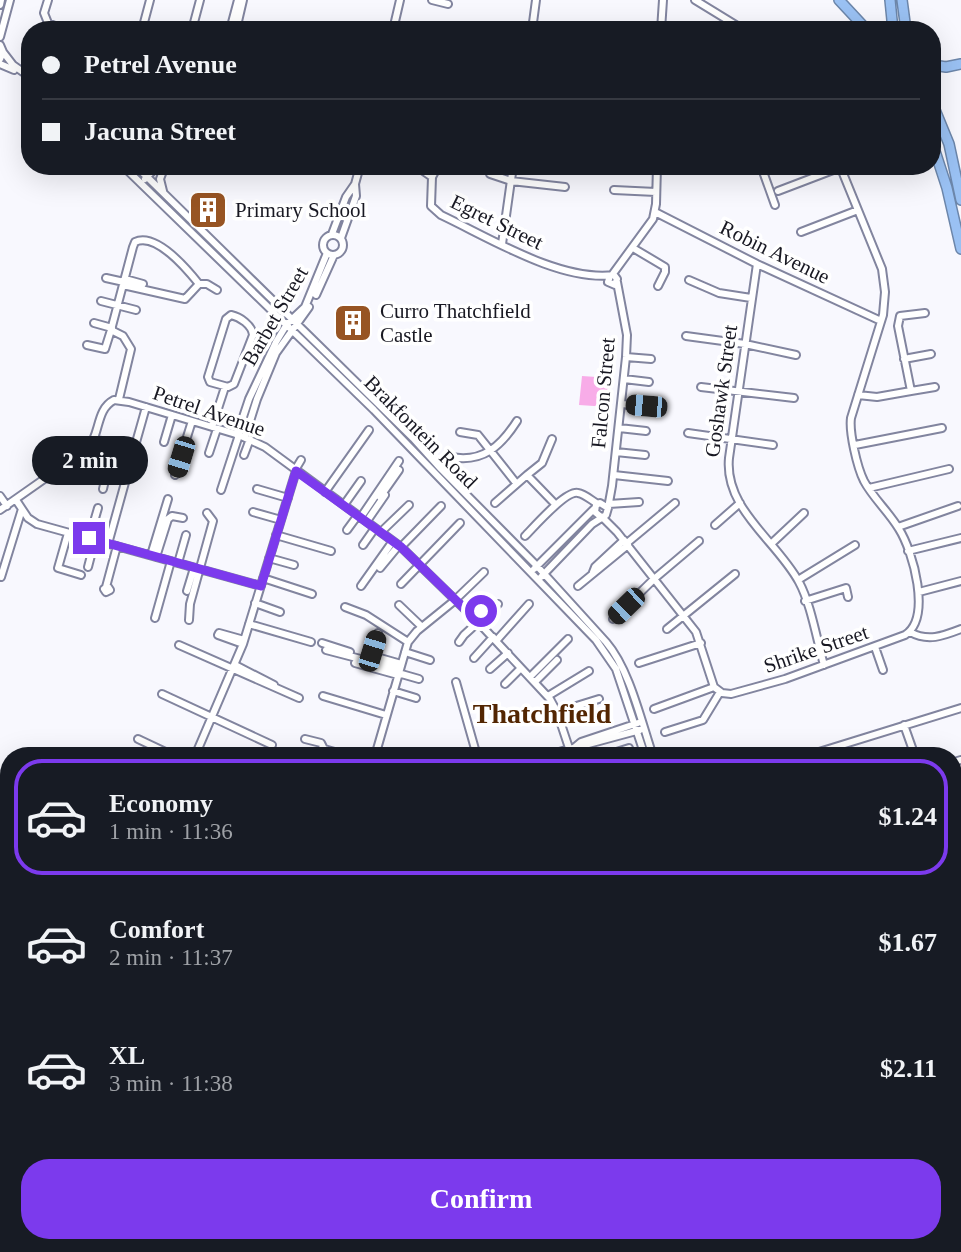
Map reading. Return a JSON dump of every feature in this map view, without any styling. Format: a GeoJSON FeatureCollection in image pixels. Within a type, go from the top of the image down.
{"type":"FeatureCollection","features":[{"type":"Feature","properties":{"kind":"highway"},"geometry":{"type":"LineString","coordinates":[[839,0],[859,21]]}},
{"type":"Feature","properties":{"kind":"highway"},"geometry":{"type":"LineString","coordinates":[[890,0],[892,21]]}},
{"type":"Feature","properties":{"kind":"highway"},"geometry":{"type":"LineString","coordinates":[[902,0],[905,21]]}},
{"type":"Feature","properties":{"kind":"highway"},"geometry":{"type":"LineString","coordinates":[[941,66],[961,64]]}},
{"type":"Feature","properties":{"kind":"highway"},"geometry":{"type":"LineString","coordinates":[[941,124],[949,144],[961,201]]}},
{"type":"Feature","properties":{"kind":"highway"},"geometry":{"type":"LineString","coordinates":[[941,170],[961,249]]}},
{"type":"Feature","properties":{"kind":"street"},"geometry":{"type":"LineString","coordinates":[[0,5],[1,0]]}},
{"type":"Feature","properties":{"kind":"street"},"geometry":{"type":"LineString","coordinates":[[10,0],[1,49],[12,68],[21,76]]}},
{"type":"Feature","properties":{"kind":"street"},"geometry":{"type":"LineString","coordinates":[[47,21],[44,13],[48,0]]}},
{"type":"Feature","properties":{"kind":"street"},"geometry":{"type":"LineString","coordinates":[[144,21],[150,0]]}},
{"type":"Feature","properties":{"kind":"street"},"geometry":{"type":"LineString","coordinates":[[194,21],[200,0]]}},
{"type":"Feature","properties":{"kind":"street"},"geometry":{"type":"LineString","coordinates":[[233,21],[240,0]]}},
{"type":"Feature","properties":{"kind":"street"},"geometry":{"type":"LineString","coordinates":[[237,21],[240,0]]}},
{"type":"Feature","properties":{"kind":"street"},"geometry":{"type":"LineString","coordinates":[[395,21],[400,0]]}},
{"type":"Feature","properties":{"kind":"street"},"geometry":{"type":"LineString","coordinates":[[432,0],[448,4]]}},
{"type":"Feature","properties":{"kind":"street"},"geometry":{"type":"LineString","coordinates":[[533,21],[536,0]]}},
{"type":"Feature","properties":{"kind":"street"},"geometry":{"type":"LineString","coordinates":[[662,21],[663,0]]}},
{"type":"Feature","properties":{"kind":"street"},"geometry":{"type":"LineString","coordinates":[[695,0],[729,21]]}},
{"type":"Feature","properties":{"kind":"street"},"geometry":{"type":"LineString","coordinates":[[1,49],[12,65],[21,71]]}},
{"type":"Feature","properties":{"kind":"street","name":"Brakfontein Road"},"geometry":{"type":"LineString","coordinates":[[136,175],[171,203],[292,324],[581,623],[611,659],[649,747]]}},
{"type":"Feature","properties":{"kind":"street","name":"Brakfontein Road"},"geometry":{"type":"LineString","coordinates":[[141,175],[292,324],[413,438],[440,469],[537,566],[613,650],[639,726],[643,747]]}},
{"type":"Feature","properties":{"kind":"street"},"geometry":{"type":"LineString","coordinates":[[145,181],[150,175]]}},
{"type":"Feature","properties":{"kind":"street"},"geometry":{"type":"LineString","coordinates":[[145,181],[152,175]]}},
{"type":"Feature","properties":{"kind":"street"},"geometry":{"type":"LineString","coordinates":[[161,175],[161,186],[171,203]]}},
{"type":"Feature","properties":{"kind":"street"},"geometry":{"type":"LineString","coordinates":[[355,184],[356,196],[341,238],[342,250],[330,254],[323,250],[323,242],[332,234],[358,175]]}},
{"type":"Feature","properties":{"kind":"street","name":"Egret Street"},"geometry":{"type":"LineString","coordinates":[[429,175],[432,177],[430,204],[435,211],[554,269],[612,280]]}},
{"type":"Feature","properties":{"kind":"street"},"geometry":{"type":"LineString","coordinates":[[493,175],[511,181],[565,187]]}},
{"type":"Feature","properties":{"kind":"street"},"geometry":{"type":"LineString","coordinates":[[502,244],[512,175]]}},
{"type":"Feature","properties":{"kind":"street"},"geometry":{"type":"LineString","coordinates":[[612,280],[655,212],[657,175]]}},
{"type":"Feature","properties":{"kind":"street"},"geometry":{"type":"LineString","coordinates":[[764,175],[775,205]]}},
{"type":"Feature","properties":{"kind":"street"},"geometry":{"type":"LineString","coordinates":[[778,191],[820,175]]}},
{"type":"Feature","properties":{"kind":"street"},"geometry":{"type":"LineString","coordinates":[[844,175],[883,274],[885,302],[850,423],[861,473],[898,527],[908,551],[919,592],[918,613],[910,632],[932,638],[961,629]]}},
{"type":"Feature","properties":{"kind":"street"},"geometry":{"type":"LineString","coordinates":[[614,190],[656,192]]}},
{"type":"Feature","properties":{"kind":"street"},"geometry":{"type":"LineString","coordinates":[[801,232],[858,210]]}},
{"type":"Feature","properties":{"kind":"street","name":"Robin Avenue"},"geometry":{"type":"LineString","coordinates":[[655,212],[757,264],[881,321]]}},
{"type":"Feature","properties":{"kind":"street"},"geometry":{"type":"LineString","coordinates":[[332,234],[341,238]]}},
{"type":"Feature","properties":{"kind":"street"},"geometry":{"type":"LineString","coordinates":[[88,345],[105,349],[135,242],[144,239],[161,246],[199,284],[207,284],[217,290]]}},
{"type":"Feature","properties":{"kind":"street"},"geometry":{"type":"LineString","coordinates":[[633,248],[665,267],[658,286]]}},
{"type":"Feature","properties":{"kind":"street","name":"Barbet Street"},"geometry":{"type":"LineString","coordinates":[[242,437],[251,403],[292,324],[313,301],[330,254]]}},
{"type":"Feature","properties":{"kind":"street","name":"Goshawk Street"},"geometry":{"type":"LineString","coordinates":[[757,264],[732,438],[729,474],[731,486],[740,503],[798,580],[824,665]]}},
{"type":"Feature","properties":{"kind":"street"},"geometry":{"type":"LineString","coordinates":[[106,278],[185,299],[199,284]]}},
{"type":"Feature","properties":{"kind":"street","name":"Falcon Street"},"geometry":{"type":"LineString","coordinates":[[609,505],[627,335],[619,294],[612,280]]}},
{"type":"Feature","properties":{"kind":"street"},"geometry":{"type":"LineString","coordinates":[[689,280],[719,293],[751,298]]}},
{"type":"Feature","properties":{"kind":"street"},"geometry":{"type":"LineString","coordinates":[[124,282],[143,284]]}},
{"type":"Feature","properties":{"kind":"street"},"geometry":{"type":"LineString","coordinates":[[100,301],[136,310]]}},
{"type":"Feature","properties":{"kind":"street"},"geometry":{"type":"LineString","coordinates":[[911,391],[898,318],[925,313]]}},
{"type":"Feature","properties":{"kind":"street"},"geometry":{"type":"LineString","coordinates":[[233,316],[251,328],[253,335],[234,384],[225,387],[210,382],[208,377],[226,319],[233,316]]}},
{"type":"Feature","properties":{"kind":"street"},"geometry":{"type":"LineString","coordinates":[[0,510],[87,449],[94,439],[103,408],[115,400],[131,349],[123,336],[94,323]]}},
{"type":"Feature","properties":{"kind":"street"},"geometry":{"type":"LineString","coordinates":[[686,336],[745,344],[796,355]]}},
{"type":"Feature","properties":{"kind":"street"},"geometry":{"type":"LineString","coordinates":[[904,359],[930,354]]}},
{"type":"Feature","properties":{"kind":"street"},"geometry":{"type":"LineString","coordinates":[[626,357],[652,359]]}},
{"type":"Feature","properties":{"kind":"street"},"geometry":{"type":"LineString","coordinates":[[624,379],[649,382]]}},
{"type":"Feature","properties":{"kind":"street"},"geometry":{"type":"LineString","coordinates":[[209,453],[225,387]]}},
{"type":"Feature","properties":{"kind":"street"},"geometry":{"type":"LineString","coordinates":[[701,387],[794,398]]}},
{"type":"Feature","properties":{"kind":"street"},"geometry":{"type":"LineString","coordinates":[[858,395],[877,397],[935,387]]}},
{"type":"Feature","properties":{"kind":"street","name":"Petrel Avenue"},"geometry":{"type":"LineString","coordinates":[[115,400],[267,445],[296,470],[398,545],[479,622],[548,696],[572,747]]}},
{"type":"Feature","properties":{"kind":"street"},"geometry":{"type":"LineString","coordinates":[[621,404],[646,406]]}},
{"type":"Feature","properties":{"kind":"street"},"geometry":{"type":"LineString","coordinates":[[142,435],[148,408]]}},
{"type":"Feature","properties":{"kind":"street"},"geometry":{"type":"LineString","coordinates":[[133,453],[148,408]]}},
{"type":"Feature","properties":{"kind":"street"},"geometry":{"type":"LineString","coordinates":[[164,443],[172,415]]}},
{"type":"Feature","properties":{"kind":"street"},"geometry":{"type":"LineString","coordinates":[[451,457],[475,458],[493,451],[517,421]]}},
{"type":"Feature","properties":{"kind":"street"},"geometry":{"type":"LineString","coordinates":[[178,473],[194,422]]}},
{"type":"Feature","properties":{"kind":"street"},"geometry":{"type":"LineString","coordinates":[[619,428],[646,430]]}},
{"type":"Feature","properties":{"kind":"street"},"geometry":{"type":"LineString","coordinates":[[855,445],[942,428]]}},
{"type":"Feature","properties":{"kind":"street"},"geometry":{"type":"LineString","coordinates":[[325,492],[369,430]]}},
{"type":"Feature","properties":{"kind":"street"},"geometry":{"type":"LineString","coordinates":[[460,432],[478,435],[516,483]]}},
{"type":"Feature","properties":{"kind":"street"},"geometry":{"type":"LineString","coordinates":[[688,433],[773,445]]}},
{"type":"Feature","properties":{"kind":"street"},"geometry":{"type":"LineString","coordinates":[[242,437],[244,455]]}},
{"type":"Feature","properties":{"kind":"street"},"geometry":{"type":"LineString","coordinates":[[224,487],[242,437]]}},
{"type":"Feature","properties":{"kind":"street"},"geometry":{"type":"LineString","coordinates":[[94,439],[121,446]]}},
{"type":"Feature","properties":{"kind":"street"},"geometry":{"type":"LineString","coordinates":[[495,503],[542,463],[552,439]]}},
{"type":"Feature","properties":{"kind":"street"},"geometry":{"type":"LineString","coordinates":[[87,449],[108,467],[103,489]]}},
{"type":"Feature","properties":{"kind":"street"},"geometry":{"type":"LineString","coordinates":[[616,452],[645,454]]}},
{"type":"Feature","properties":{"kind":"street"},"geometry":{"type":"LineString","coordinates":[[199,747],[234,668],[301,460]]}},
{"type":"Feature","properties":{"kind":"street"},"geometry":{"type":"LineString","coordinates":[[362,518],[398,461]]}},
{"type":"Feature","properties":{"kind":"street"},"geometry":{"type":"LineString","coordinates":[[869,488],[949,469]]}},
{"type":"Feature","properties":{"kind":"street"},"geometry":{"type":"LineString","coordinates":[[362,518],[399,470]]}},
{"type":"Feature","properties":{"kind":"street"},"geometry":{"type":"LineString","coordinates":[[614,473],[661,477]]}},
{"type":"Feature","properties":{"kind":"street"},"geometry":{"type":"LineString","coordinates":[[614,473],[668,481]]}},
{"type":"Feature","properties":{"kind":"street"},"geometry":{"type":"LineString","coordinates":[[527,475],[556,505]]}},
{"type":"Feature","properties":{"kind":"street"},"geometry":{"type":"LineString","coordinates":[[108,544],[127,479]]}},
{"type":"Feature","properties":{"kind":"street"},"geometry":{"type":"LineString","coordinates":[[344,505],[361,481]]}},
{"type":"Feature","properties":{"kind":"street"},"geometry":{"type":"LineString","coordinates":[[257,489],[288,498]]}},
{"type":"Feature","properties":{"kind":"street"},"geometry":{"type":"LineString","coordinates":[[525,536],[556,505],[575,492],[596,505],[639,502]]}},
{"type":"Feature","properties":{"kind":"street"},"geometry":{"type":"LineString","coordinates":[[347,530],[386,494]]}},
{"type":"Feature","properties":{"kind":"street"},"geometry":{"type":"LineString","coordinates":[[0,496],[7,506]]}},
{"type":"Feature","properties":{"kind":"street"},"geometry":{"type":"LineString","coordinates":[[154,556],[168,499]]}},
{"type":"Feature","properties":{"kind":"street"},"geometry":{"type":"LineString","coordinates":[[16,500],[34,523],[197,569],[312,594]]}},
{"type":"Feature","properties":{"kind":"street"},"geometry":{"type":"LineString","coordinates":[[578,586],[675,503]]}},
{"type":"Feature","properties":{"kind":"street"},"geometry":{"type":"LineString","coordinates":[[715,524],[740,503]]}},
{"type":"Feature","properties":{"kind":"street"},"geometry":{"type":"LineString","coordinates":[[363,545],[408,505]]}},
{"type":"Feature","properties":{"kind":"street"},"geometry":{"type":"LineString","coordinates":[[531,572],[596,505]]}},
{"type":"Feature","properties":{"kind":"street"},"geometry":{"type":"LineString","coordinates":[[596,505],[595,514],[617,531],[684,616],[701,643],[714,687],[720,692],[703,720],[665,732]]}},
{"type":"Feature","properties":{"kind":"street"},"geometry":{"type":"LineString","coordinates":[[538,580],[602,517],[609,505]]}},
{"type":"Feature","properties":{"kind":"street"},"geometry":{"type":"LineString","coordinates":[[609,505],[617,531]]}},
{"type":"Feature","properties":{"kind":"street"},"geometry":{"type":"LineString","coordinates":[[361,586],[398,545],[441,506]]}},
{"type":"Feature","properties":{"kind":"street"},"geometry":{"type":"LineString","coordinates":[[898,527],[958,506]]}},
{"type":"Feature","properties":{"kind":"street"},"geometry":{"type":"LineString","coordinates":[[88,568],[98,508]]}},
{"type":"Feature","properties":{"kind":"street"},"geometry":{"type":"LineString","coordinates":[[1,578],[22,509]]}},
{"type":"Feature","properties":{"kind":"street"},"geometry":{"type":"LineString","coordinates":[[253,512],[281,520]]}},
{"type":"Feature","properties":{"kind":"street"},"geometry":{"type":"LineString","coordinates":[[187,591],[213,521],[207,513]]}},
{"type":"Feature","properties":{"kind":"street"},"geometry":{"type":"LineString","coordinates":[[771,544],[804,513]]}},
{"type":"Feature","properties":{"kind":"street"},"geometry":{"type":"LineString","coordinates":[[154,556],[169,516],[183,518]]}},
{"type":"Feature","properties":{"kind":"street"},"geometry":{"type":"LineString","coordinates":[[401,584],[460,523]]}},
{"type":"Feature","properties":{"kind":"street"},"geometry":{"type":"LineString","coordinates":[[68,533],[58,568],[81,575]]}},
{"type":"Feature","properties":{"kind":"street"},"geometry":{"type":"LineString","coordinates":[[155,618],[186,535]]}},
{"type":"Feature","properties":{"kind":"street"},"geometry":{"type":"LineString","coordinates":[[276,535],[331,551]]}},
{"type":"Feature","properties":{"kind":"street"},"geometry":{"type":"LineString","coordinates":[[908,551],[961,538]]}},
{"type":"Feature","properties":{"kind":"street"},"geometry":{"type":"LineString","coordinates":[[612,619],[699,541]]}},
{"type":"Feature","properties":{"kind":"street"},"geometry":{"type":"LineString","coordinates":[[380,568],[398,545]]}},
{"type":"Feature","properties":{"kind":"street"},"geometry":{"type":"LineString","coordinates":[[798,580],[855,545]]}},
{"type":"Feature","properties":{"kind":"street"},"geometry":{"type":"LineString","coordinates":[[107,587],[119,547]]}},
{"type":"Feature","properties":{"kind":"street"},"geometry":{"type":"LineString","coordinates":[[269,558],[294,565]]}},
{"type":"Feature","properties":{"kind":"street"},"geometry":{"type":"LineString","coordinates":[[189,620],[197,569]]}},
{"type":"Feature","properties":{"kind":"street"},"geometry":{"type":"LineString","coordinates":[[377,747],[408,642],[484,572]]}},
{"type":"Feature","properties":{"kind":"street"},"geometry":{"type":"LineString","coordinates":[[667,629],[735,574]]}},
{"type":"Feature","properties":{"kind":"street"},"geometry":{"type":"LineString","coordinates":[[919,592],[961,581]]}},
{"type":"Feature","properties":{"kind":"street"},"geometry":{"type":"LineString","coordinates":[[806,601],[846,588],[848,597]]}},
{"type":"Feature","properties":{"kind":"street"},"geometry":{"type":"LineString","coordinates":[[470,614],[484,610],[489,602]]}},
{"type":"Feature","properties":{"kind":"street"},"geometry":{"type":"LineString","coordinates":[[255,603],[280,612]]}},
{"type":"Feature","properties":{"kind":"street"},"geometry":{"type":"LineString","coordinates":[[459,642],[498,604]]}},
{"type":"Feature","properties":{"kind":"street"},"geometry":{"type":"LineString","coordinates":[[474,658],[529,604]]}},
{"type":"Feature","properties":{"kind":"street"},"geometry":{"type":"LineString","coordinates":[[398,605],[422,627]]}},
{"type":"Feature","properties":{"kind":"street"},"geometry":{"type":"LineString","coordinates":[[345,607],[366,615],[408,642]]}},
{"type":"Feature","properties":{"kind":"street"},"geometry":{"type":"LineString","coordinates":[[249,624],[311,642]]}},
{"type":"Feature","properties":{"kind":"street","name":"Shrike Street"},"geometry":{"type":"LineString","coordinates":[[720,692],[727,695],[738,693],[875,647],[910,632]]}},
{"type":"Feature","properties":{"kind":"street"},"geometry":{"type":"LineString","coordinates":[[378,633],[373,656],[419,679]]}},
{"type":"Feature","properties":{"kind":"street"},"geometry":{"type":"LineString","coordinates":[[231,638],[243,642]]}},
{"type":"Feature","properties":{"kind":"street"},"geometry":{"type":"LineString","coordinates":[[532,680],[568,639]]}},
{"type":"Feature","properties":{"kind":"street"},"geometry":{"type":"LineString","coordinates":[[639,663],[701,643]]}},
{"type":"Feature","properties":{"kind":"street"},"geometry":{"type":"LineString","coordinates":[[179,645],[299,698]]}},
{"type":"Feature","properties":{"kind":"street"},"geometry":{"type":"LineString","coordinates":[[324,646],[357,660],[399,670]]}},
{"type":"Feature","properties":{"kind":"street"},"geometry":{"type":"LineString","coordinates":[[875,647],[883,670]]}},
{"type":"Feature","properties":{"kind":"street"},"geometry":{"type":"LineString","coordinates":[[532,680],[563,649]]}},
{"type":"Feature","properties":{"kind":"street"},"geometry":{"type":"LineString","coordinates":[[405,652],[430,660]]}},
{"type":"Feature","properties":{"kind":"street"},"geometry":{"type":"LineString","coordinates":[[490,669],[508,653]]}},
{"type":"Feature","properties":{"kind":"street"},"geometry":{"type":"LineString","coordinates":[[532,680],[557,660]]}},
{"type":"Feature","properties":{"kind":"street"},"geometry":{"type":"LineString","coordinates":[[505,684],[521,668]]}},
{"type":"Feature","properties":{"kind":"street"},"geometry":{"type":"LineString","coordinates":[[548,696],[589,671]]}},
{"type":"Feature","properties":{"kind":"street"},"geometry":{"type":"LineString","coordinates":[[456,682],[474,747]]}},
{"type":"Feature","properties":{"kind":"street"},"geometry":{"type":"LineString","coordinates":[[654,709],[714,687]]}},
{"type":"Feature","properties":{"kind":"street"},"geometry":{"type":"LineString","coordinates":[[393,691],[416,698]]}},
{"type":"Feature","properties":{"kind":"street"},"geometry":{"type":"LineString","coordinates":[[162,694],[272,745]]}},
{"type":"Feature","properties":{"kind":"street"},"geometry":{"type":"LineString","coordinates":[[323,696],[386,715]]}},
{"type":"Feature","properties":{"kind":"street"},"geometry":{"type":"LineString","coordinates":[[557,712],[599,699]]}},
{"type":"Feature","properties":{"kind":"street"},"geometry":{"type":"LineString","coordinates":[[837,747],[961,708]]}},
{"type":"Feature","properties":{"kind":"street"},"geometry":{"type":"LineString","coordinates":[[904,725],[912,747]]}},
{"type":"Feature","properties":{"kind":"street"},"geometry":{"type":"LineString","coordinates":[[575,747],[639,726]]}},
{"type":"Feature","properties":{"kind":"street"},"geometry":{"type":"LineString","coordinates":[[138,739],[155,747]]}},
{"type":"Feature","properties":{"kind":"street"},"geometry":{"type":"LineString","coordinates":[[305,739],[321,743],[322,747]]}},
{"type":"Feature","properties":{"kind":"shaded area"},"geometry":{"type":"Polygon","coordinates":[[[582,376],[611,378],[609,407],[579,405],[582,376]]]}},
{"type":"Feature","properties":{"kind":"place","name":"Primary School"},"geometry":{"type":"Point","coordinates":[208,210]}},
{"type":"Feature","properties":{"kind":"place","name":"Curro Thatchfield Castle"},"geometry":{"type":"Point","coordinates":[353,323]}},
{"type":"Feature","properties":{"kind":"district","name":"Thatchfield"},"geometry":{"type":"Point","coordinates":[542,713]}},
{"type":"Feature","properties":{"kind":"route"},"geometry":{"type":"LineString","coordinates":[[89,538],[261,586],[296,471],[401,547],[470,614],[481,611]]}}]}
